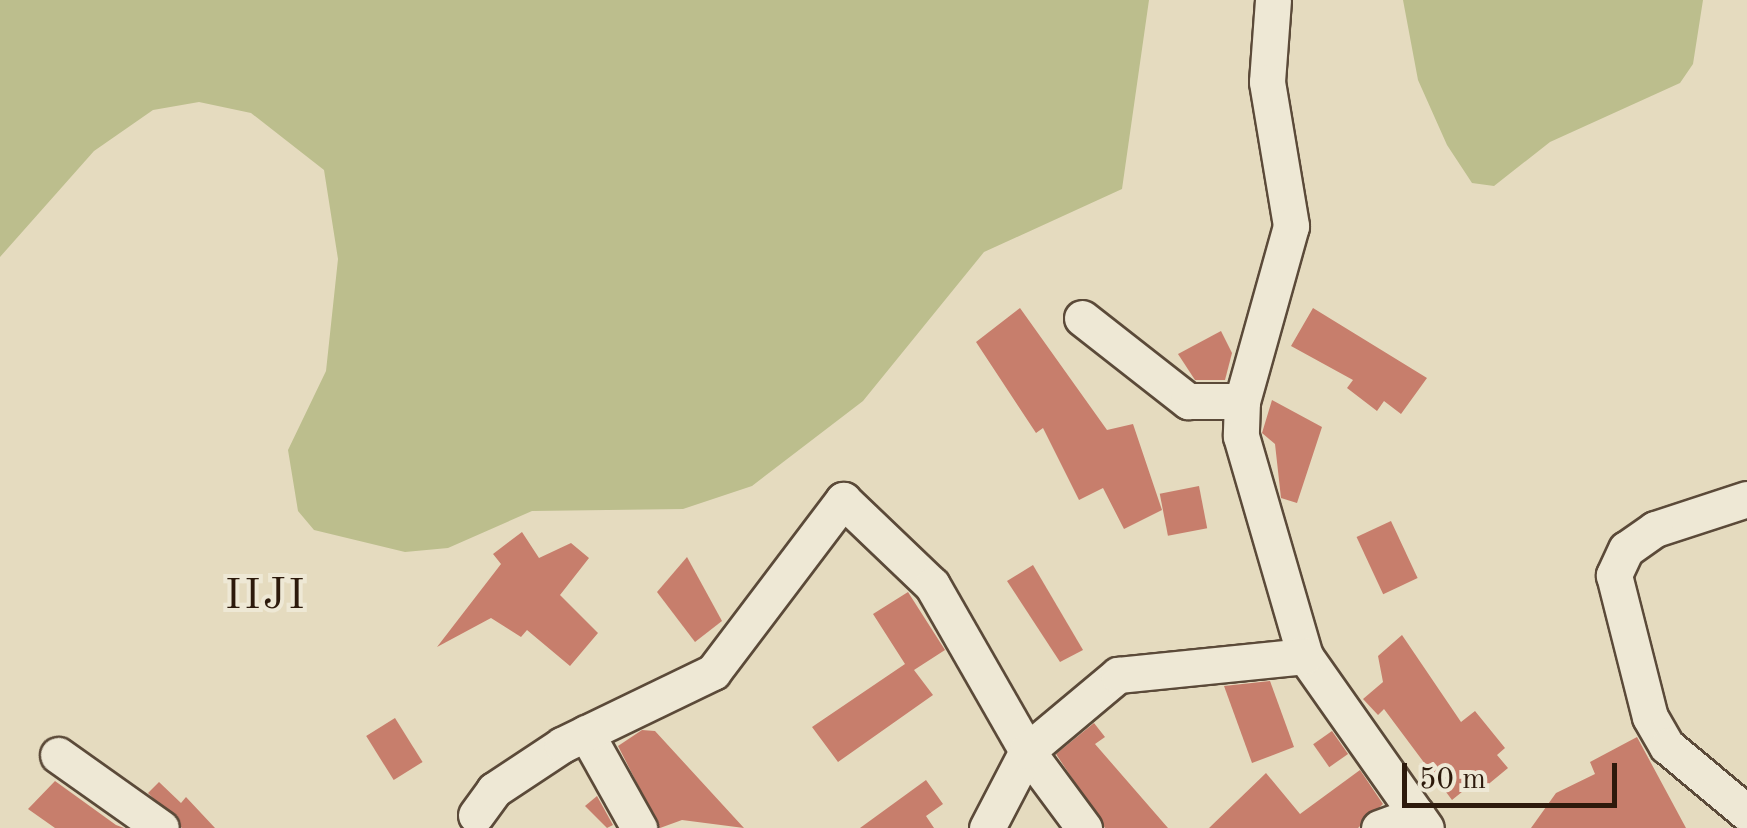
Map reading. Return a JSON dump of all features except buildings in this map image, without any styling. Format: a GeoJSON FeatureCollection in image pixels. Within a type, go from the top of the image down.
{"type":"FeatureCollection","features":[{"type":"Feature","properties":{"kind":"street"},"geometry":{"type":"LineString","coordinates":[[1273,0],[1267,82],[1290,226],[1242,401],[1242,436],[1305,656],[1421,821],[1379,828]]}},
{"type":"Feature","properties":{"kind":"street"},"geometry":{"type":"LineString","coordinates":[[1082,318],[1188,401],[1242,401]]}},
{"type":"Feature","properties":{"kind":"street"},"geometry":{"type":"LineString","coordinates":[[1747,498],[1656,529],[1626,549],[1614,576],[1650,718],[1668,746],[1747,814]]}},
{"type":"Feature","properties":{"kind":"street"},"geometry":{"type":"LineString","coordinates":[[476,815],[494,790],[586,733],[713,672],[844,500],[932,586],[1027,751],[1084,828]]}},
{"type":"Feature","properties":{"kind":"street"},"geometry":{"type":"LineString","coordinates":[[987,828],[1027,751],[1118,675],[1305,656]]}},
{"type":"Feature","properties":{"kind":"street"},"geometry":{"type":"LineString","coordinates":[[586,733],[639,828]]}},
{"type":"Feature","properties":{"kind":"street"},"geometry":{"type":"LineString","coordinates":[[58,755],[161,828]]}},
{"type":"Feature","properties":{"kind":"green space"},"geometry":{"type":"Polygon","coordinates":[[[0,0],[1149,0],[1122,189],[984,252],[863,401],[752,486],[683,509],[532,511],[448,548],[405,552],[314,530],[298,511],[288,450],[326,371],[338,259],[324,170],[251,113],[199,102],[153,110],[94,151],[0,257],[0,0]]]}},
{"type":"Feature","properties":{"kind":"green space"},"geometry":{"type":"Polygon","coordinates":[[[1403,0],[1703,0],[1693,64],[1680,83],[1550,142],[1494,186],[1472,183],[1447,145],[1418,80],[1403,0]]]}},
{"type":"Feature","properties":{"kind":"district","name":"IIJI"},"geometry":{"type":"Point","coordinates":[266,597]}}]}
